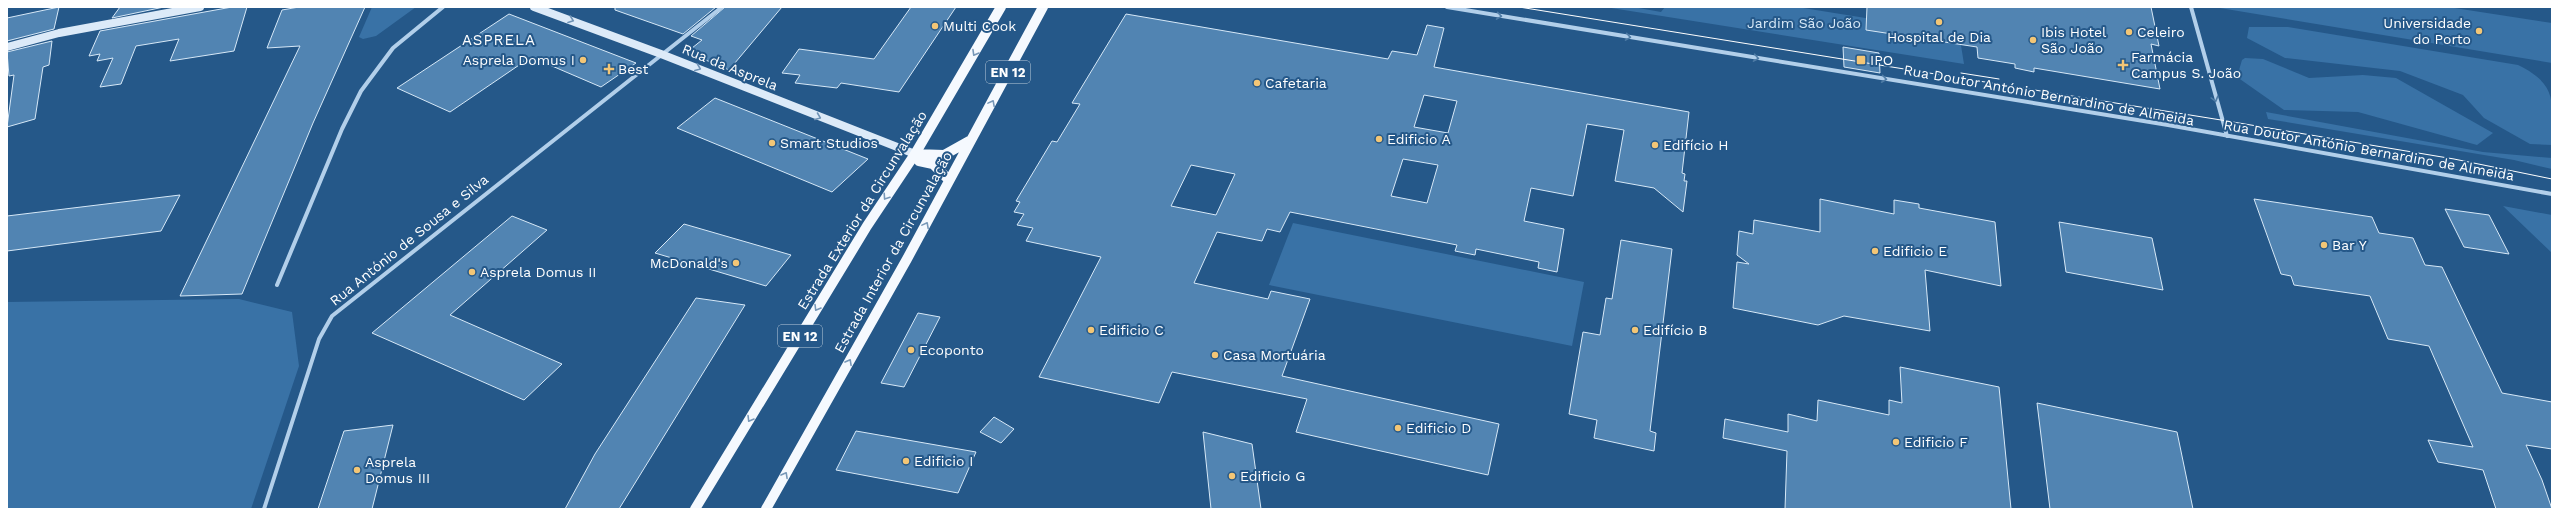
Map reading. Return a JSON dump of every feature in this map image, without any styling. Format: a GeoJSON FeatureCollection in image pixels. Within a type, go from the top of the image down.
{"type":"FeatureCollection","features":[{"type":"Feature","properties":{"kind":"main road","name":"Estrada Exterior da Circunvalação"},"geometry":{"type":"LineString","coordinates":[[695,509],[867,226],[915,154],[1002,7]]}},
{"type":"Feature","properties":{"kind":"main road","name":"Estrada Interior da Circunvalação"},"geometry":{"type":"LineString","coordinates":[[766,509],[907,259],[1043,7]]}},
{"type":"Feature","properties":{"kind":"main road"},"geometry":{"type":"LineString","coordinates":[[915,154],[943,156],[955,152],[973,137]]}},
{"type":"Feature","properties":{"kind":"main road"},"geometry":{"type":"LineString","coordinates":[[908,165],[920,161],[930,162],[938,167],[949,180]]}},
{"type":"Feature","properties":{"kind":"street"},"geometry":{"type":"LineString","coordinates":[[7,47],[59,33],[200,7]]}},
{"type":"Feature","properties":{"kind":"street"},"geometry":{"type":"LineString","coordinates":[[277,285],[342,129],[361,91],[393,48],[443,7]]}},
{"type":"Feature","properties":{"kind":"street","name":"Rua da Asprela"},"geometry":{"type":"LineString","coordinates":[[534,7],[661,54],[915,154]]}},
{"type":"Feature","properties":{"kind":"street","name":"Rua António de Sousa e Silva"},"geometry":{"type":"LineString","coordinates":[[264,509],[319,338],[332,316],[722,7]]}},
{"type":"Feature","properties":{"kind":"street","name":"Rua Doutor António Bernardino de Almeida"},"geometry":{"type":"LineString","coordinates":[[1447,7],[2228,136],[2477,179],[2552,194]]}},
{"type":"Feature","properties":{"kind":"street"},"geometry":{"type":"LineString","coordinates":[[2191,7],[2216,103],[2228,136]]}},
{"type":"Feature","properties":{"kind":"green space"},"geometry":{"type":"Polygon","coordinates":[[[372,7],[416,7],[376,36],[363,39],[359,37],[372,7]]]}},
{"type":"Feature","properties":{"kind":"green space","name":"Jardim São João"},"geometry":{"type":"Polygon","coordinates":[[[1605,7],[1633,7],[1661,12],[1665,7],[1797,7],[1959,33],[1964,64],[1605,7]]]}},
{"type":"Feature","properties":{"kind":"green space","name":"Universidade do Porto"},"geometry":{"type":"Polygon","coordinates":[[[2214,7],[2448,7],[2552,23],[2552,63],[2214,7]]]}},
{"type":"Feature","properties":{"kind":"green space"},"geometry":{"type":"Polygon","coordinates":[[[2249,27],[2288,27],[2518,65],[2531,72],[2541,80],[2547,88],[2552,107],[2552,145],[2530,144],[2484,118],[2463,95],[2400,71],[2285,58],[2247,38],[2249,27]]]}},
{"type":"Feature","properties":{"kind":"green space"},"geometry":{"type":"Polygon","coordinates":[[[2245,58],[2263,59],[2309,78],[2363,75],[2396,78],[2493,133],[2477,145],[2358,112],[2284,110],[2237,77],[2242,60],[2245,58]]]}},
{"type":"Feature","properties":{"kind":"green space"},"geometry":{"type":"Polygon","coordinates":[[[2266,112],[2483,152],[2552,158],[2552,169],[2514,160],[2268,119],[2266,112]]]}},
{"type":"Feature","properties":{"kind":"green space"},"geometry":{"type":"Polygon","coordinates":[[[2503,206],[2552,215],[2552,253],[2503,206]]]}},
{"type":"Feature","properties":{"kind":"green space"},"geometry":{"type":"Polygon","coordinates":[[[1293,223],[1584,282],[1572,346],[1269,285],[1293,223]]]}},
{"type":"Feature","properties":{"kind":"green space"},"geometry":{"type":"Polygon","coordinates":[[[239,299],[292,312],[299,366],[251,509],[7,509],[7,302],[239,299]]]}},
{"type":"Feature","properties":{"kind":"building"},"geometry":{"type":"Polygon","coordinates":[[[59,7],[54,29],[7,41],[7,18],[59,7]]]}},
{"type":"Feature","properties":{"kind":"building"},"geometry":{"type":"Polygon","coordinates":[[[120,7],[164,7],[112,18],[120,7]]]}},
{"type":"Feature","properties":{"kind":"building"},"geometry":{"type":"Polygon","coordinates":[[[232,7],[247,7],[234,51],[170,61],[179,39],[136,46],[121,84],[100,87],[113,58],[97,61],[100,54],[89,56],[100,31],[232,7]]]}},
{"type":"Feature","properties":{"kind":"building"},"geometry":{"type":"Polygon","coordinates":[[[299,7],[365,7],[313,123],[242,294],[180,296],[300,46],[267,48],[282,10],[299,7]]]}},
{"type":"Feature","properties":{"kind":"building"},"geometry":{"type":"Polygon","coordinates":[[[615,7],[716,7],[683,34],[615,10],[615,7]]]}},
{"type":"Feature","properties":{"kind":"building"},"geometry":{"type":"Polygon","coordinates":[[[725,7],[782,7],[729,70],[687,52],[702,40],[691,36],[725,7]]]}},
{"type":"Feature","properties":{"kind":"building"},"geometry":{"type":"Polygon","coordinates":[[[911,7],[956,7],[899,92],[841,83],[837,88],[795,83],[800,75],[782,73],[799,49],[874,59],[911,7]]]}},
{"type":"Feature","properties":{"kind":"building"},"geometry":{"type":"Polygon","coordinates":[[[1867,7],[2151,7],[2159,46],[2151,44],[2160,89],[2034,68],[2034,72],[2015,68],[2015,64],[1978,58],[1977,47],[1866,30],[1867,7]]]}},
{"type":"Feature","properties":{"kind":"building","name":"Asprela Domus I"},"geometry":{"type":"Polygon","coordinates":[[[509,14],[636,63],[601,87],[531,57],[450,112],[397,88],[509,14]]]}},
{"type":"Feature","properties":{"kind":"building"},"geometry":{"type":"Polygon","coordinates":[[[1126,14],[1388,59],[1392,51],[1417,55],[1427,25],[1444,28],[1434,67],[1689,112],[1682,173],[1685,174],[1684,181],[1687,181],[1683,212],[1654,188],[1615,181],[1624,130],[1587,124],[1573,196],[1531,188],[1524,221],[1564,229],[1557,272],[1538,268],[1539,262],[1476,249],[1475,255],[1455,251],[1457,245],[1290,212],[1280,232],[1267,229],[1262,241],[1217,232],[1194,283],[1268,299],[1271,291],[1310,299],[1282,376],[1499,424],[1488,475],[1296,432],[1307,399],[1172,372],[1159,403],[1039,377],[1101,257],[1026,241],[1033,228],[1017,225],[1024,214],[1014,212],[1020,202],[1016,201],[1052,141],[1057,142],[1080,104],[1072,103],[1126,14]],[[1424,95],[1414,127],[1448,133],[1457,101],[1424,95]],[[1403,159],[1391,196],[1427,203],[1438,165],[1403,159]],[[1191,165],[1171,206],[1216,215],[1235,174],[1191,165]]]}},
{"type":"Feature","properties":{"kind":"building"},"geometry":{"type":"Polygon","coordinates":[[[52,41],[49,65],[43,67],[35,119],[7,127],[14,75],[9,76],[7,52],[52,41]]]}},
{"type":"Feature","properties":{"kind":"building"},"geometry":{"type":"Polygon","coordinates":[[[1843,47],[1879,53],[1880,73],[1844,67],[1843,47]]]}},
{"type":"Feature","properties":{"kind":"building","name":"Smart Studios"},"geometry":{"type":"Polygon","coordinates":[[[715,98],[868,159],[832,192],[677,128],[715,98]]]}},
{"type":"Feature","properties":{"kind":"building"},"geometry":{"type":"Polygon","coordinates":[[[180,195],[161,231],[7,251],[7,216],[180,195]]]}},
{"type":"Feature","properties":{"kind":"building","name":"Edificio E"},"geometry":{"type":"Polygon","coordinates":[[[1820,199],[1894,214],[1894,200],[1919,204],[1919,208],[1995,222],[2001,286],[1925,270],[1930,331],[1844,316],[1818,325],[1733,308],[1737,262],[1749,264],[1737,255],[1739,231],[1753,234],[1754,220],[1820,232],[1820,199]]]}},
{"type":"Feature","properties":{"kind":"building"},"geometry":{"type":"Polygon","coordinates":[[[2254,199],[2372,217],[2379,233],[2413,238],[2425,265],[2442,267],[2502,393],[2552,402],[2552,449],[2526,445],[2542,480],[2552,509],[2496,509],[2483,470],[2438,462],[2428,440],[2473,447],[2429,346],[2388,339],[2370,296],[2294,285],[2291,276],[2281,274],[2254,199]]]}},
{"type":"Feature","properties":{"kind":"building"},"geometry":{"type":"Polygon","coordinates":[[[2445,209],[2489,215],[2509,254],[2464,247],[2445,209]]]}},
{"type":"Feature","properties":{"kind":"building","name":"Asprela Domus II"},"geometry":{"type":"Polygon","coordinates":[[[512,216],[547,230],[450,315],[562,364],[524,400],[372,333],[512,216]]]}},
{"type":"Feature","properties":{"kind":"building"},"geometry":{"type":"Polygon","coordinates":[[[2059,222],[2152,238],[2163,290],[2066,272],[2059,222]]]}},
{"type":"Feature","properties":{"kind":"building","name":"McDonald's"},"geometry":{"type":"Polygon","coordinates":[[[684,224],[791,255],[766,286],[655,253],[684,224]]]}},
{"type":"Feature","properties":{"kind":"building","name":"Edifício B"},"geometry":{"type":"Polygon","coordinates":[[[1621,240],[1672,249],[1650,431],[1656,433],[1654,451],[1594,438],[1597,420],[1569,414],[1583,332],[1600,335],[1606,298],[1612,299],[1621,240]]]}},
{"type":"Feature","properties":{"kind":"building"},"geometry":{"type":"Polygon","coordinates":[[[696,298],[745,305],[619,509],[565,509],[595,454],[696,298]]]}},
{"type":"Feature","properties":{"kind":"building","name":"Ecoponto"},"geometry":{"type":"Polygon","coordinates":[[[918,313],[940,317],[904,387],[881,383],[918,313]]]}},
{"type":"Feature","properties":{"kind":"building","name":"Edificio F"},"geometry":{"type":"Polygon","coordinates":[[[1900,367],[1999,387],[2011,509],[1785,509],[1787,451],[1723,438],[1725,419],[1788,432],[1788,414],[1817,421],[1818,400],[1889,415],[1889,400],[1902,403],[1900,367]]]}},
{"type":"Feature","properties":{"kind":"building"},"geometry":{"type":"Polygon","coordinates":[[[2037,403],[2177,432],[2193,509],[2050,509],[2037,403]]]}},
{"type":"Feature","properties":{"kind":"building"},"geometry":{"type":"Polygon","coordinates":[[[994,417],[1014,429],[1001,443],[980,432],[994,417]]]}},
{"type":"Feature","properties":{"kind":"building","name":"Asprela Domus III"},"geometry":{"type":"Polygon","coordinates":[[[393,425],[372,509],[318,509],[344,431],[393,425]]]}},
{"type":"Feature","properties":{"kind":"building","name":"Edificio I"},"geometry":{"type":"Polygon","coordinates":[[[856,431],[976,452],[958,493],[836,470],[856,431]]]}},
{"type":"Feature","properties":{"kind":"building","name":"Edificio G"},"geometry":{"type":"Polygon","coordinates":[[[1203,432],[1252,444],[1261,509],[1211,509],[1203,432]]]}},
{"type":"Feature","properties":{"kind":"tram line"},"geometry":{"type":"LineString","coordinates":[[1519,7],[2221,120],[2454,159],[2552,179]]}},
{"type":"Feature","properties":{"kind":"tram line"},"geometry":{"type":"LineString","coordinates":[[1961,73],[1999,79]]}},
{"type":"Feature","properties":{"kind":"place","name":"Hospital de Dia"},"geometry":{"type":"Point","coordinates":[1939,22]}},
{"type":"Feature","properties":{"kind":"place","name":"Multi Cook"},"geometry":{"type":"Point","coordinates":[935,26]}},
{"type":"Feature","properties":{"kind":"place","name":"Universidade do Porto"},"geometry":{"type":"Point","coordinates":[2479,31]}},
{"type":"Feature","properties":{"kind":"place","name":"Celeiro"},"geometry":{"type":"Point","coordinates":[2129,32]}},
{"type":"Feature","properties":{"kind":"place","name":"Ibis Hotel São João"},"geometry":{"type":"Point","coordinates":[2033,40]}},
{"type":"Feature","properties":{"kind":"place","name":"Asprela Domus I"},"geometry":{"type":"Point","coordinates":[583,60]}},
{"type":"Feature","properties":{"kind":"place","name":"IPO"},"geometry":{"type":"Point","coordinates":[1861,60]}},
{"type":"Feature","properties":{"kind":"place","name":"Farmácia Campus S. João"},"geometry":{"type":"Point","coordinates":[2123,65]}},
{"type":"Feature","properties":{"kind":"place","name":"Best"},"geometry":{"type":"Point","coordinates":[609,69]}},
{"type":"Feature","properties":{"kind":"place","name":"Cafetaria"},"geometry":{"type":"Point","coordinates":[1257,83]}},
{"type":"Feature","properties":{"kind":"place","name":"Edificio A"},"geometry":{"type":"Point","coordinates":[1379,139]}},
{"type":"Feature","properties":{"kind":"place","name":"Smart Studios"},"geometry":{"type":"Point","coordinates":[772,143]}},
{"type":"Feature","properties":{"kind":"place","name":"Edifício H"},"geometry":{"type":"Point","coordinates":[1655,145]}},
{"type":"Feature","properties":{"kind":"place","name":"Bar Y"},"geometry":{"type":"Point","coordinates":[2324,245]}},
{"type":"Feature","properties":{"kind":"place","name":"Edificio E"},"geometry":{"type":"Point","coordinates":[1875,251]}},
{"type":"Feature","properties":{"kind":"place","name":"McDonald's"},"geometry":{"type":"Point","coordinates":[736,263]}},
{"type":"Feature","properties":{"kind":"place","name":"Asprela Domus II"},"geometry":{"type":"Point","coordinates":[472,272]}},
{"type":"Feature","properties":{"kind":"place","name":"Edificio C"},"geometry":{"type":"Point","coordinates":[1091,330]}},
{"type":"Feature","properties":{"kind":"place","name":"Edifício B"},"geometry":{"type":"Point","coordinates":[1635,330]}},
{"type":"Feature","properties":{"kind":"place","name":"Ecoponto"},"geometry":{"type":"Point","coordinates":[911,350]}},
{"type":"Feature","properties":{"kind":"place","name":"Casa Mortuária"},"geometry":{"type":"Point","coordinates":[1215,355]}},
{"type":"Feature","properties":{"kind":"place","name":"Edificio D"},"geometry":{"type":"Point","coordinates":[1398,428]}},
{"type":"Feature","properties":{"kind":"place","name":"Edificio F"},"geometry":{"type":"Point","coordinates":[1896,442]}},
{"type":"Feature","properties":{"kind":"place","name":"Edificio I"},"geometry":{"type":"Point","coordinates":[906,461]}},
{"type":"Feature","properties":{"kind":"place","name":"Asprela Domus III"},"geometry":{"type":"Point","coordinates":[357,470]}},
{"type":"Feature","properties":{"kind":"place","name":"Edificio G"},"geometry":{"type":"Point","coordinates":[1232,476]}},
{"type":"Feature","properties":{"kind":"district","name":"ASPRELA"},"geometry":{"type":"Point","coordinates":[499,40]}}]}
